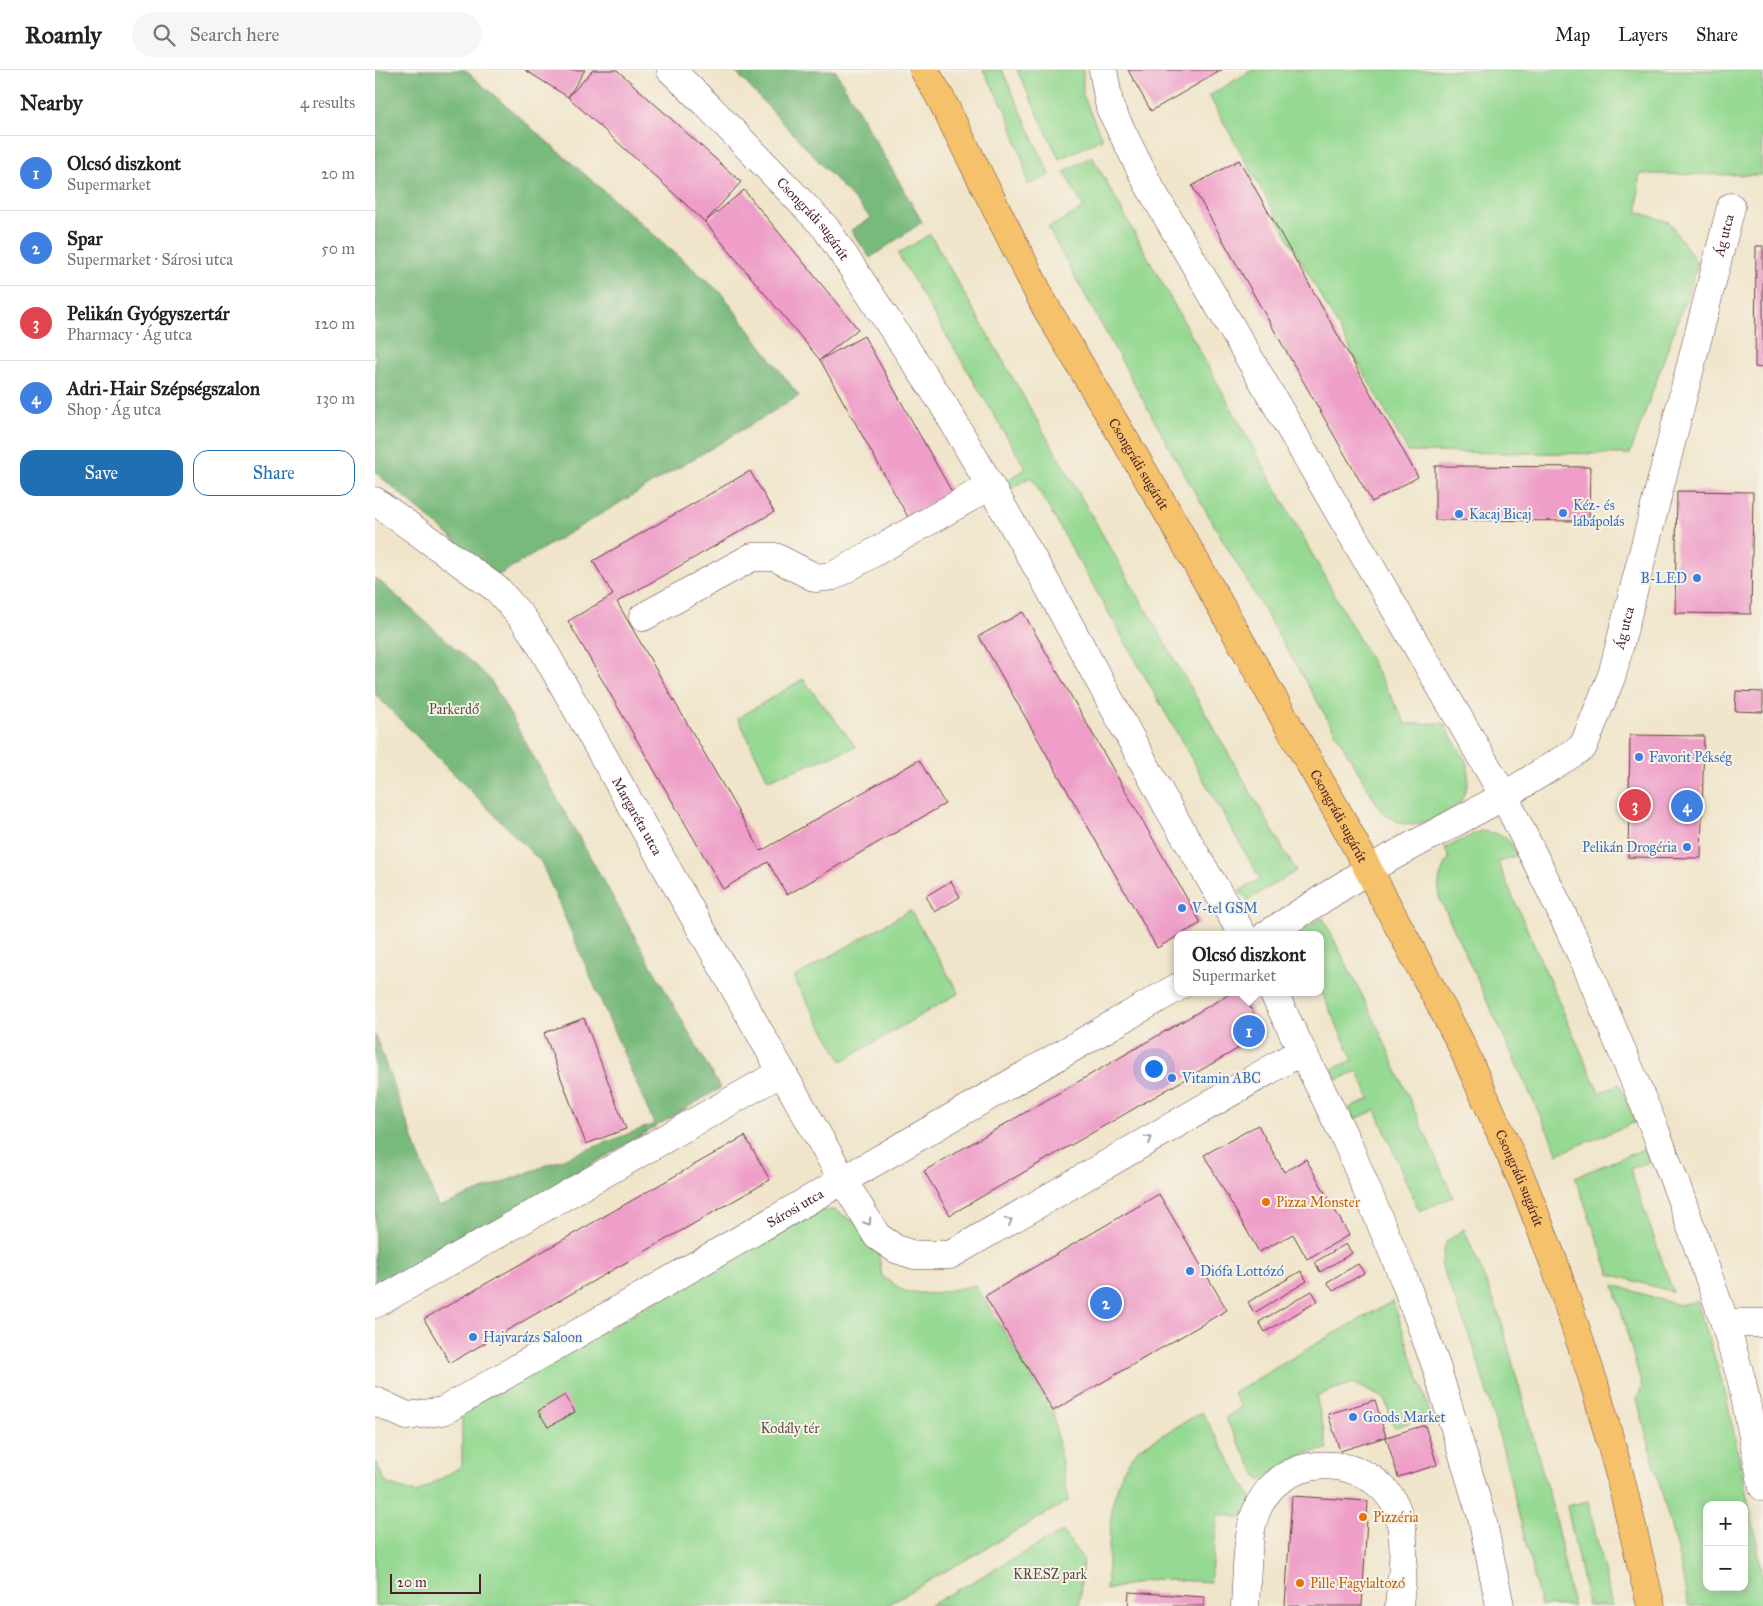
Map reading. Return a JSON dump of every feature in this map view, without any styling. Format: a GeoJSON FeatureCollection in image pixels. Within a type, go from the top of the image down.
{"type":"FeatureCollection","features":[{"type":"Feature","properties":{"kind":"main road","name":"Csongrádi sugárút"},"geometry":{"type":"LineString","coordinates":[[925,70],[1045,306],[1164,506],[1369,870],[1459,1040],[1524,1185],[1554,1263],[1594,1383],[1621,1476],[1651,1606]]}},
{"type":"Feature","properties":{"kind":"street","name":"Csongrádi sugárút"},"geometry":{"type":"LineString","coordinates":[[671,70],[709,106],[825,227],[943,404],[1047,584],[1170,811],[1241,931]]}},
{"type":"Feature","properties":{"kind":"street"},"geometry":{"type":"LineString","coordinates":[[1103,70],[1110,108],[1148,184],[1504,796],[1587,967],[1655,1130],[1725,1323],[1742,1382],[1763,1487]]}},
{"type":"Feature","properties":{"kind":"street","name":"Ág utca"},"geometry":{"type":"LineString","coordinates":[[1369,870],[1504,796],[1583,747],[1612,675],[1731,207]]}},
{"type":"Feature","properties":{"kind":"street"},"geometry":{"type":"LineString","coordinates":[[643,617],[752,557],[775,557],[816,578],[833,576],[990,486]]}},
{"type":"Feature","properties":{"kind":"street","name":"Margaréta utca"},"geometry":{"type":"LineString","coordinates":[[375,501],[497,590],[524,620],[541,644],[843,1180],[877,1236],[896,1249],[914,1255],[949,1255],[1301,1051]]}},
{"type":"Feature","properties":{"kind":"street"},"geometry":{"type":"LineString","coordinates":[[1272,931],[1369,870]]}},
{"type":"Feature","properties":{"kind":"street","name":"Sárosi utca"},"geometry":{"type":"LineString","coordinates":[[375,1401],[407,1416],[443,1411],[1174,989]]}},
{"type":"Feature","properties":{"kind":"street"},"geometry":{"type":"LineString","coordinates":[[1275,996],[1345,1140],[1412,1300],[1436,1366],[1483,1518],[1500,1606]]}},
{"type":"Feature","properties":{"kind":"street"},"geometry":{"type":"LineString","coordinates":[[375,1304],[782,1072]]}},
{"type":"Feature","properties":{"kind":"street"},"geometry":{"type":"LineString","coordinates":[[1725,1323],[1763,1323]]}},
{"type":"Feature","properties":{"kind":"street"},"geometry":{"type":"LineString","coordinates":[[1245,1606],[1251,1530],[1255,1513],[1262,1500],[1275,1484],[1301,1468],[1320,1464],[1348,1467],[1371,1478],[1395,1504],[1404,1536],[1399,1606]]}},
{"type":"Feature","properties":{"kind":"green space"},"geometry":{"type":"Polygon","coordinates":[[[375,70],[465,70],[722,294],[799,396],[497,576],[375,472],[375,70]]]}},
{"type":"Feature","properties":{"kind":"green space"},"geometry":{"type":"Polygon","coordinates":[[[734,70],[835,70],[922,222],[870,258],[851,230],[871,218],[734,70]]]}},
{"type":"Feature","properties":{"kind":"green space"},"geometry":{"type":"Polygon","coordinates":[[[983,70],[1002,70],[1050,175],[1028,185],[1023,161],[1007,113],[983,70]]]}},
{"type":"Feature","properties":{"kind":"green space"},"geometry":{"type":"Polygon","coordinates":[[[1017,70],[1083,70],[1083,95],[1102,139],[1059,159],[1017,70]]]}},
{"type":"Feature","properties":{"kind":"green space"},"geometry":{"type":"Polygon","coordinates":[[[1252,70],[1763,70],[1761,175],[1639,174],[1638,212],[1669,222],[1698,264],[1630,454],[1408,452],[1209,96],[1252,70]]]}},
{"type":"Feature","properties":{"kind":"green space"},"geometry":{"type":"Polygon","coordinates":[[[1092,156],[1406,724],[1443,723],[1468,764],[1468,783],[1460,804],[1431,820],[1413,825],[1401,823],[1383,814],[1179,465],[1048,228],[1084,208],[1064,172],[1092,156]]]}},
{"type":"Feature","properties":{"kind":"green space"},"geometry":{"type":"Polygon","coordinates":[[[930,234],[1296,871],[1248,900],[1239,891],[1260,879],[1037,487],[1031,477],[1009,490],[1004,482],[1026,469],[898,254],[930,234]]]}},
{"type":"Feature","properties":{"kind":"green space","name":"Parkerdő"},"geometry":{"type":"Polygon","coordinates":[[[375,577],[490,679],[720,1088],[375,1294],[375,1035],[438,1207],[654,1124],[541,862],[375,694],[375,577]]]}},
{"type":"Feature","properties":{"kind":"green space"},"geometry":{"type":"Polygon","coordinates":[[[803,679],[856,747],[768,780],[738,718],[803,679]]]}},
{"type":"Feature","properties":{"kind":"green space"},"geometry":{"type":"Polygon","coordinates":[[[1480,831],[1503,836],[1510,842],[1517,855],[1498,863],[1599,1093],[1619,1084],[1636,1122],[1558,1154],[1439,897],[1440,876],[1449,858],[1445,848],[1480,831]]]}},
{"type":"Feature","properties":{"kind":"green space"},"geometry":{"type":"Polygon","coordinates":[[[910,910],[959,993],[842,1061],[793,978],[910,910]]]}},
{"type":"Feature","properties":{"kind":"green space"},"geometry":{"type":"Polygon","coordinates":[[[1323,918],[1374,1019],[1453,1197],[1420,1211],[1376,1110],[1355,1119],[1349,1108],[1370,1099],[1358,1071],[1337,1080],[1332,1069],[1353,1060],[1323,996],[1324,931],[1298,931],[1323,918]]]}},
{"type":"Feature","properties":{"kind":"green space"},"geometry":{"type":"Polygon","coordinates":[[[1646,1148],[1651,1161],[1630,1169],[1673,1292],[1610,1274],[1575,1177],[1646,1148]]]}},
{"type":"Feature","properties":{"kind":"green space","name":"Kodály tér"},"geometry":{"type":"Polygon","coordinates":[[[834,1210],[862,1226],[877,1244],[882,1276],[904,1291],[931,1294],[975,1285],[1053,1411],[1068,1501],[885,1606],[375,1606],[375,1462],[387,1484],[417,1493],[462,1466],[462,1412],[810,1213],[834,1210]]]}},
{"type":"Feature","properties":{"kind":"green space"},"geometry":{"type":"Polygon","coordinates":[[[1464,1229],[1499,1314],[1554,1513],[1573,1606],[1541,1606],[1502,1446],[1473,1345],[1441,1265],[1446,1242],[1464,1229]]]}},
{"type":"Feature","properties":{"kind":"green space"},"geometry":{"type":"Polygon","coordinates":[[[1614,1285],[1678,1305],[1697,1301],[1725,1391],[1757,1544],[1763,1586],[1763,1606],[1688,1606],[1680,1561],[1637,1399],[1642,1387],[1614,1285]]]}},
{"type":"Feature","properties":{"kind":"green space"},"geometry":{"type":"Polygon","coordinates":[[[1393,1301],[1431,1415],[1394,1428],[1385,1399],[1352,1383],[1316,1396],[1328,1449],[1303,1454],[1260,1481],[1225,1418],[1241,1407],[1233,1393],[1393,1301]]]}},
{"type":"Feature","properties":{"kind":"green space"},"geometry":{"type":"Polygon","coordinates":[[[1202,1412],[1252,1499],[1242,1518],[1218,1514],[1210,1582],[1154,1579],[1106,1590],[1112,1505],[1123,1470],[1138,1449],[1202,1412]]]}},
{"type":"Feature","properties":{"kind":"green space"},"geometry":{"type":"Polygon","coordinates":[[[1588,1501],[1612,1606],[1588,1606],[1567,1506],[1588,1501]]]}},
{"type":"Feature","properties":{"kind":"green space","name":"KRESZ park"},"geometry":{"type":"Polygon","coordinates":[[[1063,1531],[1083,1560],[1079,1606],[929,1606],[1063,1531]]]}},
{"type":"Feature","properties":{"kind":"building"},"geometry":{"type":"Polygon","coordinates":[[[525,70],[585,70],[568,97],[525,70]]]}},
{"type":"Feature","properties":{"kind":"building"},"geometry":{"type":"Polygon","coordinates":[[[593,70],[617,70],[741,182],[705,222],[568,97],[593,70]]]}},
{"type":"Feature","properties":{"kind":"building"},"geometry":{"type":"Polygon","coordinates":[[[1128,70],[1222,70],[1151,111],[1128,70]]]}},
{"type":"Feature","properties":{"kind":"building"},"geometry":{"type":"Polygon","coordinates":[[[1239,160],[1418,477],[1372,502],[1192,186],[1239,160]]]}},
{"type":"Feature","properties":{"kind":"building"},"geometry":{"type":"Polygon","coordinates":[[[744,190],[858,329],[820,360],[705,222],[744,190]]]}},
{"type":"Feature","properties":{"kind":"building"},"geometry":{"type":"Polygon","coordinates":[[[1756,246],[1763,246],[1763,368],[1755,367],[1756,246]]]}},
{"type":"Feature","properties":{"kind":"building"},"geometry":{"type":"Polygon","coordinates":[[[864,336],[952,492],[908,517],[820,360],[864,336]]]}},
{"type":"Feature","properties":{"kind":"building"},"geometry":{"type":"Polygon","coordinates":[[[1435,466],[1590,467],[1589,521],[1435,520],[1435,466]]]}},
{"type":"Feature","properties":{"kind":"building"},"geometry":{"type":"Polygon","coordinates":[[[750,471],[774,512],[617,602],[761,851],[919,760],[945,804],[787,895],[768,862],[723,889],[568,621],[613,595],[593,561],[750,471]]]}},
{"type":"Feature","properties":{"kind":"building"},"geometry":{"type":"Polygon","coordinates":[[[1677,491],[1753,492],[1751,614],[1675,613],[1677,491]]]}},
{"type":"Feature","properties":{"kind":"building"},"geometry":{"type":"Polygon","coordinates":[[[1023,612],[1201,923],[1187,931],[1174,931],[1174,938],[1157,948],[979,636],[1023,612]]]}},
{"type":"Feature","properties":{"kind":"building"},"geometry":{"type":"Polygon","coordinates":[[[1736,691],[1763,692],[1763,712],[1735,711],[1736,691]]]}},
{"type":"Feature","properties":{"kind":"building"},"geometry":{"type":"Polygon","coordinates":[[[1630,735],[1704,736],[1701,858],[1628,857],[1630,735]]]}},
{"type":"Feature","properties":{"kind":"building"},"geometry":{"type":"Polygon","coordinates":[[[951,881],[960,897],[935,912],[926,896],[951,881]]]}},
{"type":"Feature","properties":{"kind":"building"},"geometry":{"type":"Polygon","coordinates":[[[1226,996],[1243,996],[1265,1033],[950,1215],[924,1171],[1226,996]]]}},
{"type":"Feature","properties":{"kind":"building"},"geometry":{"type":"Polygon","coordinates":[[[584,1018],[626,1129],[586,1144],[544,1033],[584,1018]]]}},
{"type":"Feature","properties":{"kind":"building","name":"Pizza Monster"},"geometry":{"type":"Polygon","coordinates":[[[1258,1125],[1284,1172],[1306,1159],[1349,1235],[1307,1259],[1293,1234],[1259,1252],[1204,1155],[1258,1125]]]}},
{"type":"Feature","properties":{"kind":"building"},"geometry":{"type":"Polygon","coordinates":[[[745,1136],[770,1180],[450,1363],[424,1319],[745,1136]]]}},
{"type":"Feature","properties":{"kind":"building"},"geometry":{"type":"Polygon","coordinates":[[[1159,1194],[1227,1310],[1053,1411],[985,1296],[1159,1194]]]}},
{"type":"Feature","properties":{"kind":"building"},"geometry":{"type":"Polygon","coordinates":[[[1346,1244],[1352,1253],[1320,1272],[1315,1262],[1346,1244]]]}},
{"type":"Feature","properties":{"kind":"building"},"geometry":{"type":"Polygon","coordinates":[[[1358,1264],[1364,1273],[1333,1291],[1327,1282],[1358,1264]]]}},
{"type":"Feature","properties":{"kind":"building"},"geometry":{"type":"Polygon","coordinates":[[[1301,1271],[1307,1281],[1254,1313],[1248,1302],[1301,1271]]]}},
{"type":"Feature","properties":{"kind":"building"},"geometry":{"type":"Polygon","coordinates":[[[1312,1291],[1318,1301],[1265,1332],[1259,1322],[1312,1291]]]}},
{"type":"Feature","properties":{"kind":"building"},"geometry":{"type":"Polygon","coordinates":[[[565,1395],[575,1412],[548,1427],[538,1411],[565,1395]]]}},
{"type":"Feature","properties":{"kind":"building"},"geometry":{"type":"Polygon","coordinates":[[[1375,1400],[1386,1437],[1340,1451],[1328,1414],[1375,1400]]]}},
{"type":"Feature","properties":{"kind":"building"},"geometry":{"type":"Polygon","coordinates":[[[1425,1425],[1437,1465],[1398,1477],[1386,1437],[1425,1425]]]}},
{"type":"Feature","properties":{"kind":"building"},"geometry":{"type":"Polygon","coordinates":[[[1292,1496],[1368,1501],[1362,1606],[1285,1606],[1292,1496]]]}},
{"type":"Feature","properties":{"kind":"building"},"geometry":{"type":"Polygon","coordinates":[[[1129,1592],[1204,1597],[1204,1606],[1128,1606],[1129,1592]]]}},
{"type":"Feature","properties":{"kind":"place","name":"Kéz- és lábápolás"},"geometry":{"type":"Point","coordinates":[1563,513]}},
{"type":"Feature","properties":{"kind":"place","name":"Kacaj Bicaj"},"geometry":{"type":"Point","coordinates":[1459,514]}},
{"type":"Feature","properties":{"kind":"place","name":"B-LED"},"geometry":{"type":"Point","coordinates":[1697,578]}},
{"type":"Feature","properties":{"kind":"place","name":"Favorit Pékség"},"geometry":{"type":"Point","coordinates":[1639,757]}},
{"type":"Feature","properties":{"kind":"place","name":"Pelikán Gyógyszertár"},"geometry":{"type":"Point","coordinates":[1635,805]}},
{"type":"Feature","properties":{"kind":"place","name":"Adri-Hair Szépségszalon"},"geometry":{"type":"Point","coordinates":[1687,806]}},
{"type":"Feature","properties":{"kind":"place","name":"Pelikán Drogéria"},"geometry":{"type":"Point","coordinates":[1687,847]}},
{"type":"Feature","properties":{"kind":"place","name":"V-tel GSM"},"geometry":{"type":"Point","coordinates":[1182,908]}},
{"type":"Feature","properties":{"kind":"place","name":"Olcsó diszkont"},"geometry":{"type":"Point","coordinates":[1249,1031]}},
{"type":"Feature","properties":{"kind":"place","name":"Vitamin ABC"},"geometry":{"type":"Point","coordinates":[1172,1078]}},
{"type":"Feature","properties":{"kind":"place","name":"Pizza Monster"},"geometry":{"type":"Point","coordinates":[1266,1202]}},
{"type":"Feature","properties":{"kind":"place","name":"Diófa Lottózó"},"geometry":{"type":"Point","coordinates":[1190,1271]}},
{"type":"Feature","properties":{"kind":"place","name":"Spar"},"geometry":{"type":"Point","coordinates":[1106,1303]}},
{"type":"Feature","properties":{"kind":"place","name":"Hajvarázs Saloon"},"geometry":{"type":"Point","coordinates":[473,1337]}},
{"type":"Feature","properties":{"kind":"place","name":"Goods Market"},"geometry":{"type":"Point","coordinates":[1353,1417]}},
{"type":"Feature","properties":{"kind":"place","name":"Pizzéria"},"geometry":{"type":"Point","coordinates":[1363,1517]}},
{"type":"Feature","properties":{"kind":"place","name":"Pille Fagylaltozó"},"geometry":{"type":"Point","coordinates":[1300,1583]}}]}
